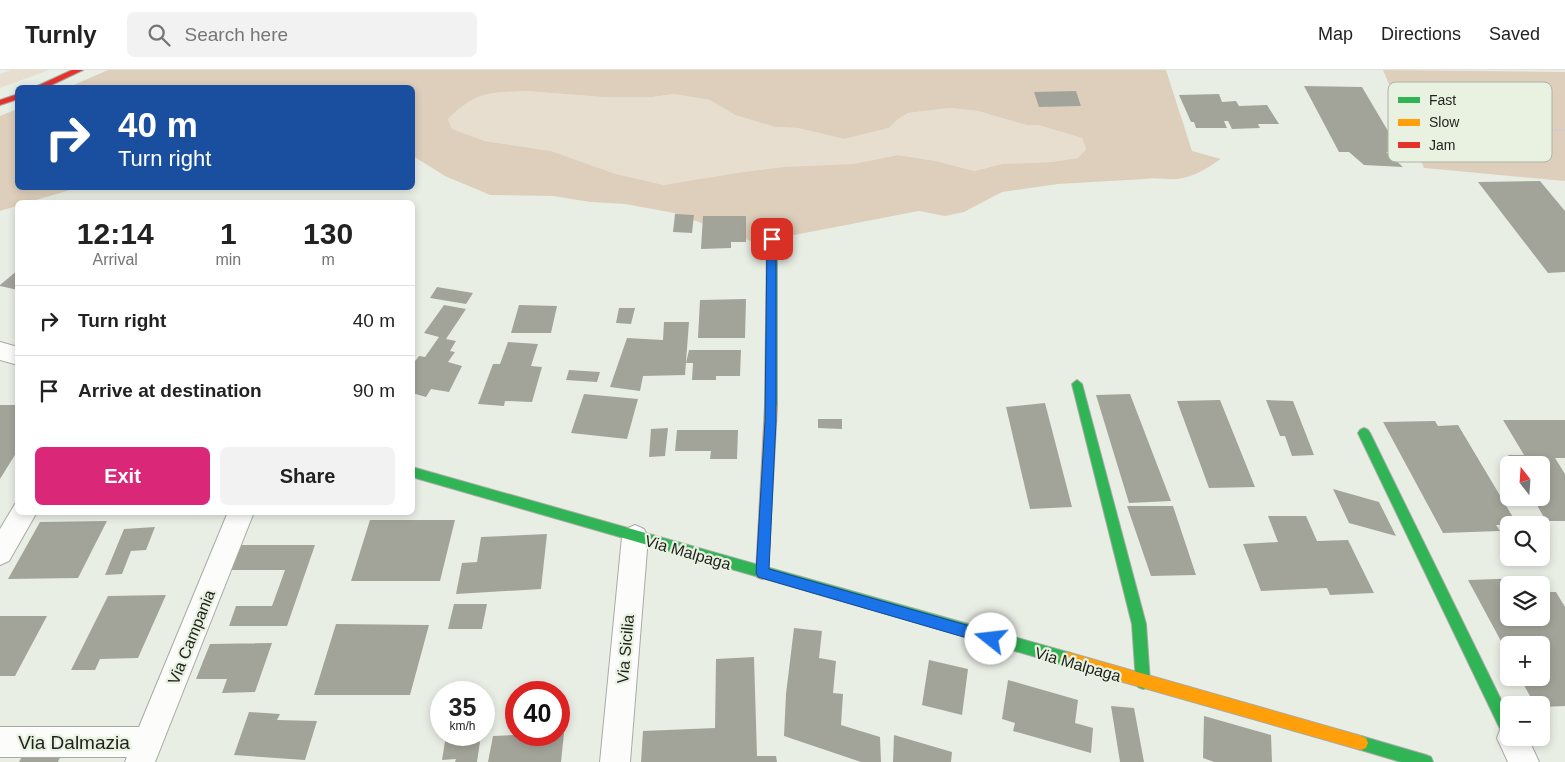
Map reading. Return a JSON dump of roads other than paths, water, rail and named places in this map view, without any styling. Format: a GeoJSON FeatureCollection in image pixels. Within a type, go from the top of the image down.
{"type":"FeatureCollection","features":[{"type":"Feature","properties":{"kind":"street"},"geometry":{"type":"LineString","coordinates":[[44,85],[79,70]]}},
{"type":"Feature","properties":{"kind":"street"},"geometry":{"type":"LineString","coordinates":[[0,103],[15,97]]}},
{"type":"Feature","properties":{"kind":"street"},"geometry":{"type":"LineString","coordinates":[[762,573],[771,421],[772,239]]}},
{"type":"Feature","properties":{"kind":"street"},"geometry":{"type":"LineString","coordinates":[[0,351],[15,355]]}},
{"type":"Feature","properties":{"kind":"street"},"geometry":{"type":"LineString","coordinates":[[1077,384],[1139,624],[1143,682]]}},
{"type":"Feature","properties":{"kind":"street"},"geometry":{"type":"LineString","coordinates":[[1364,433],[1418,548],[1500,714]]}},
{"type":"Feature","properties":{"kind":"street","name":"Via Malpaga"},"geometry":{"type":"LineString","coordinates":[[415,473],[1426,762]]}},
{"type":"Feature","properties":{"kind":"street"},"geometry":{"type":"LineString","coordinates":[[0,553],[22,515]]}},
{"type":"Feature","properties":{"kind":"street","name":"Via Campania"},"geometry":{"type":"LineString","coordinates":[[145,752],[240,515]]}},
{"type":"Feature","properties":{"kind":"street","name":"Via Sicilia"},"geometry":{"type":"LineString","coordinates":[[615,762],[635,537]]}},
{"type":"Feature","properties":{"kind":"street","name":"Via Dalmazia"},"geometry":{"type":"LineString","coordinates":[[0,742],[145,752]]}},
{"type":"Feature","properties":{"kind":"street"},"geometry":{"type":"LineString","coordinates":[[1516,746],[1524,762]]}}]}
